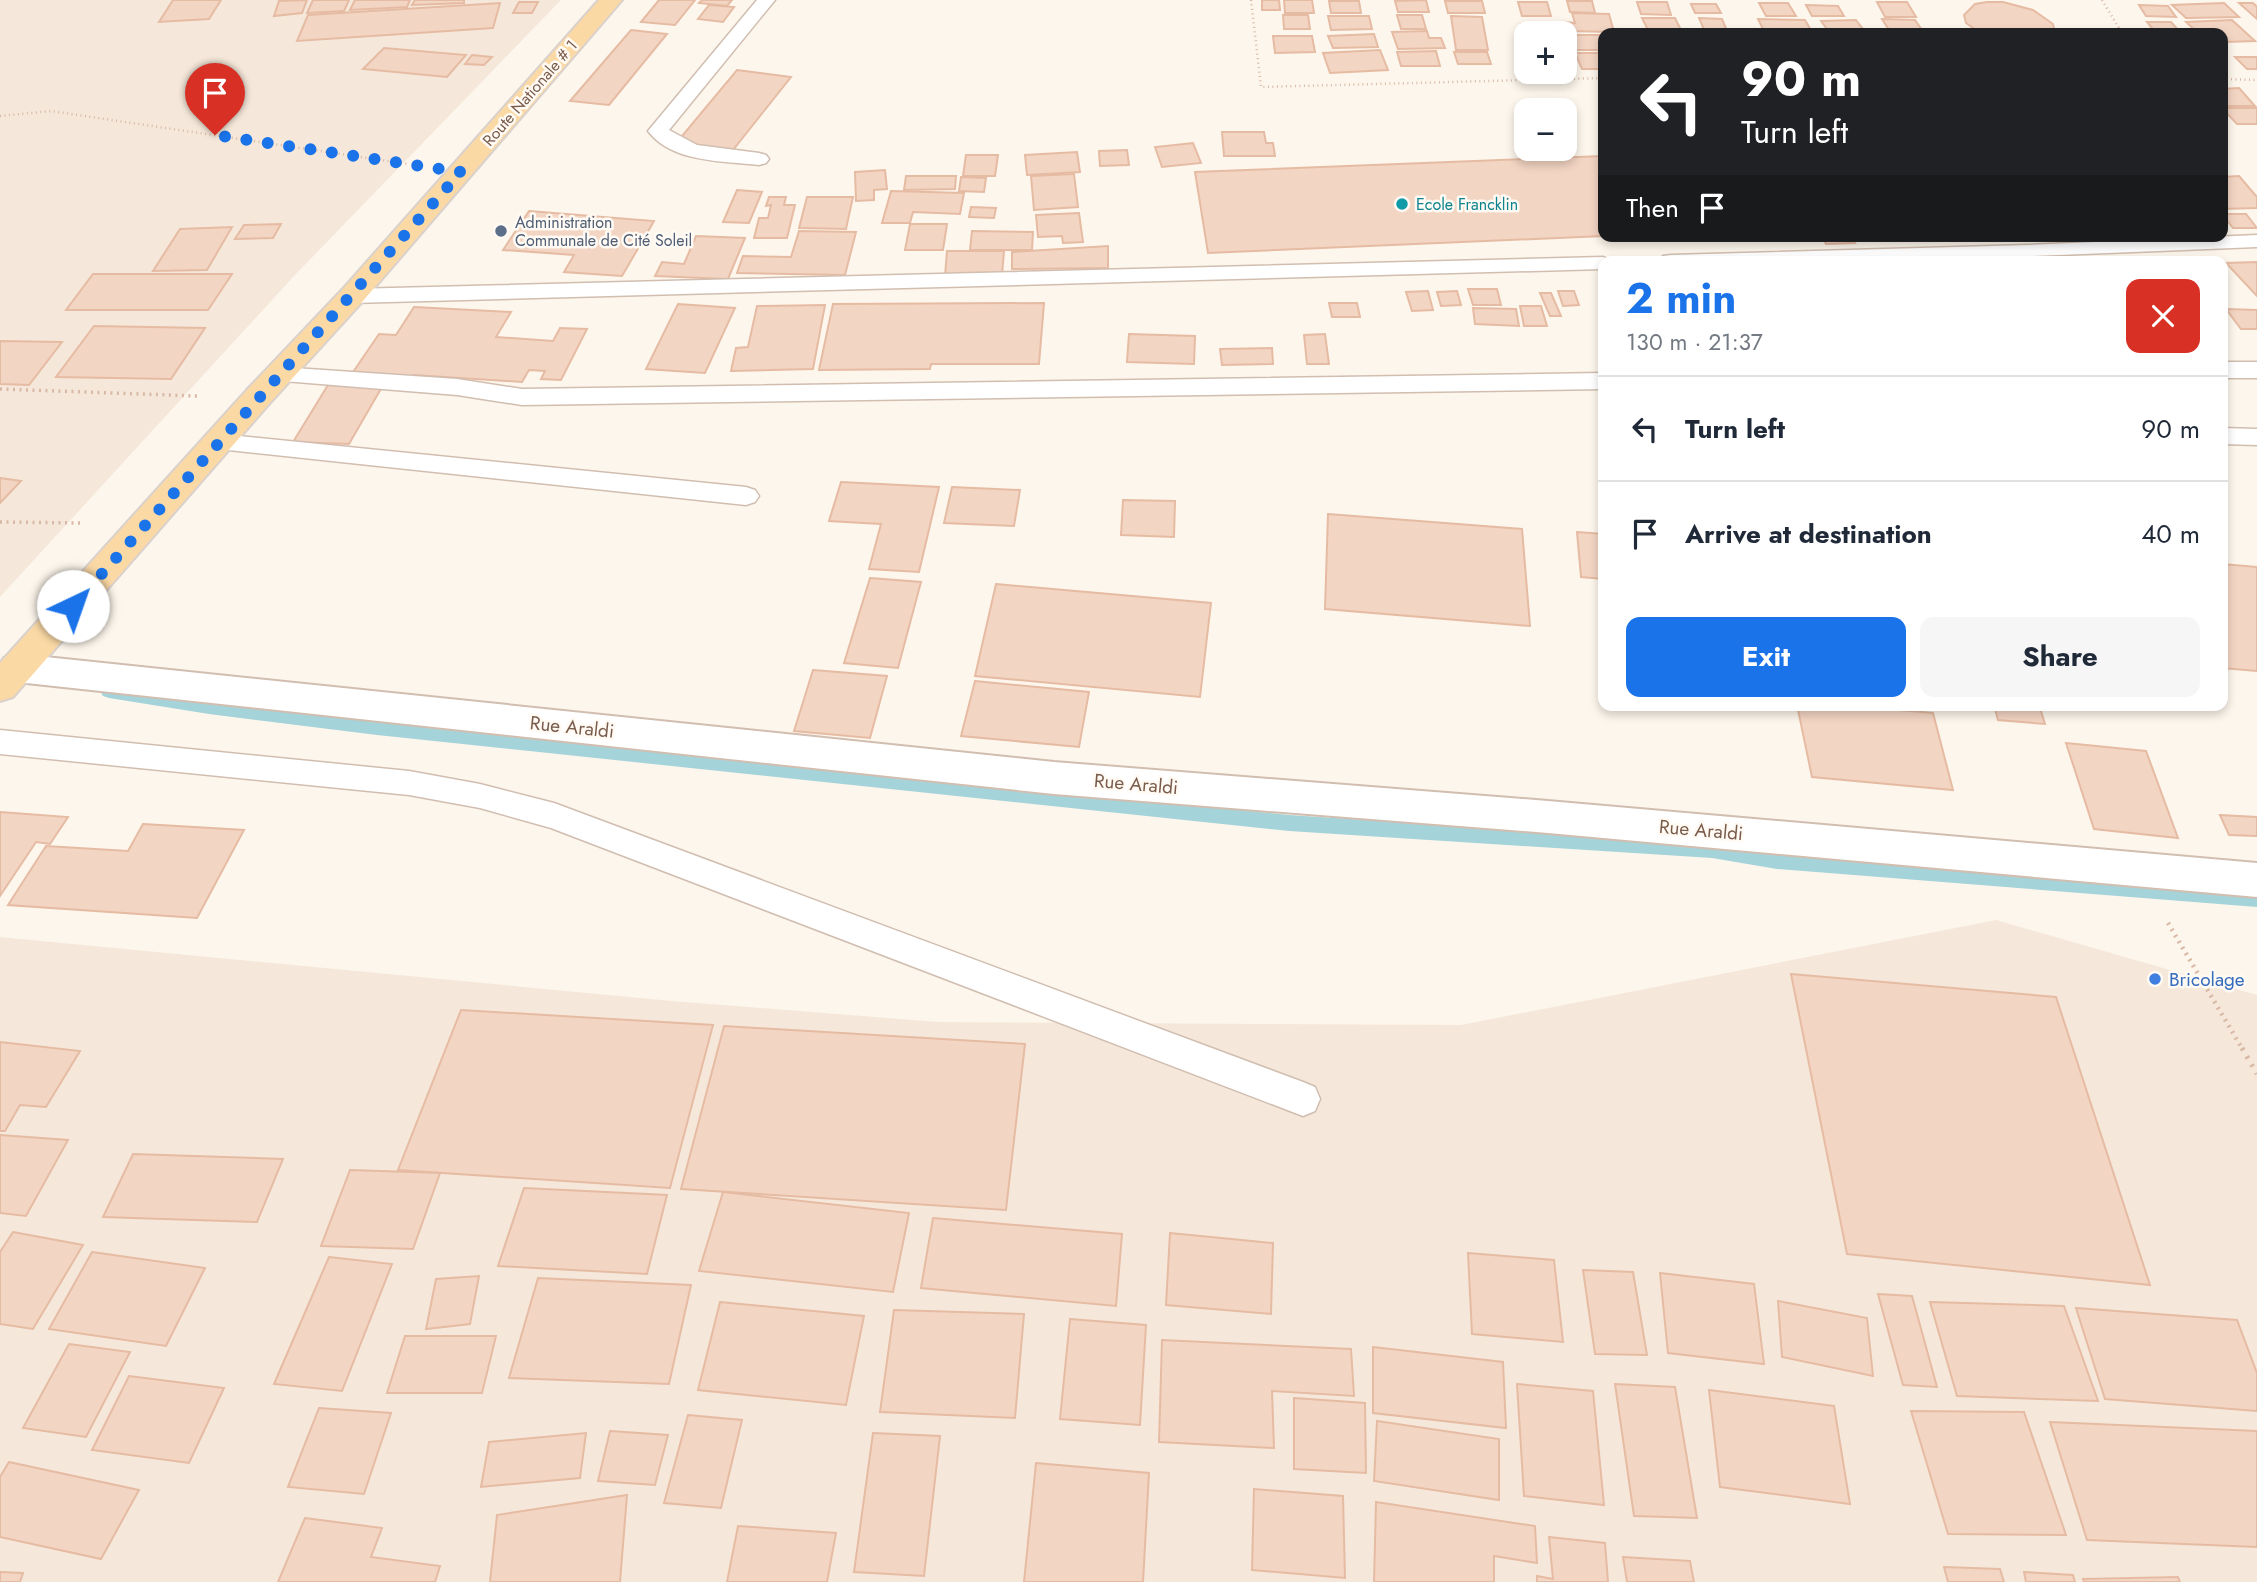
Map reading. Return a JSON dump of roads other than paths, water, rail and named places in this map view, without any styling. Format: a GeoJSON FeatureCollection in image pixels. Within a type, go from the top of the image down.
{"type":"FeatureCollection","features":[{"type":"Feature","properties":{"kind":"main road","name":"Route Nationale # 1"},"geometry":{"type":"LineString","coordinates":[[8,677],[257,398],[352,296],[611,0]]}},
{"type":"Feature","properties":{"kind":"street","name":"Rue Araldi"},"geometry":{"type":"LineString","coordinates":[[8,677],[1054,778],[2257,880]]}},
{"type":"Feature","properties":{"kind":"lane"},"geometry":{"type":"LineString","coordinates":[[759,159],[688,150],[668,142],[658,131],[766,0]]}},
{"type":"Feature","properties":{"kind":"lane"},"geometry":{"type":"LineString","coordinates":[[2228,241],[2257,240]]}},
{"type":"Feature","properties":{"kind":"lane"},"geometry":{"type":"LineString","coordinates":[[1850,256],[2215,242]]}},
{"type":"Feature","properties":{"kind":"lane"},"geometry":{"type":"LineString","coordinates":[[352,296],[1598,263]]}},
{"type":"Feature","properties":{"kind":"lane"},"geometry":{"type":"LineString","coordinates":[[2228,370],[2257,370]]}},
{"type":"Feature","properties":{"kind":"lane"},"geometry":{"type":"LineString","coordinates":[[279,375],[457,387],[522,397],[1598,381]]}},
{"type":"Feature","properties":{"kind":"lane"},"geometry":{"type":"LineString","coordinates":[[2228,436],[2257,437]]}},
{"type":"Feature","properties":{"kind":"lane"},"geometry":{"type":"LineString","coordinates":[[219,442],[746,496]]}},
{"type":"Feature","properties":{"kind":"lane"},"geometry":{"type":"LineString","coordinates":[[0,742],[409,783],[480,796],[554,816],[1303,1099]]}},
{"type":"Feature","properties":{"kind":"waterway"},"geometry":{"type":"LineString","coordinates":[[109,691],[209,707],[377,728],[1289,823],[1712,850],[1777,860],[2257,898]]}},
{"type":"Feature","properties":{"kind":"place","name":"Ecole Francklin"},"geometry":{"type":"Point","coordinates":[1402,204]}},
{"type":"Feature","properties":{"kind":"place","name":"Administration Communale de Cité Soleil"},"geometry":{"type":"Point","coordinates":[501,231]}},
{"type":"Feature","properties":{"kind":"place","name":"Bricolage"},"geometry":{"type":"Point","coordinates":[2155,979]}}]}
